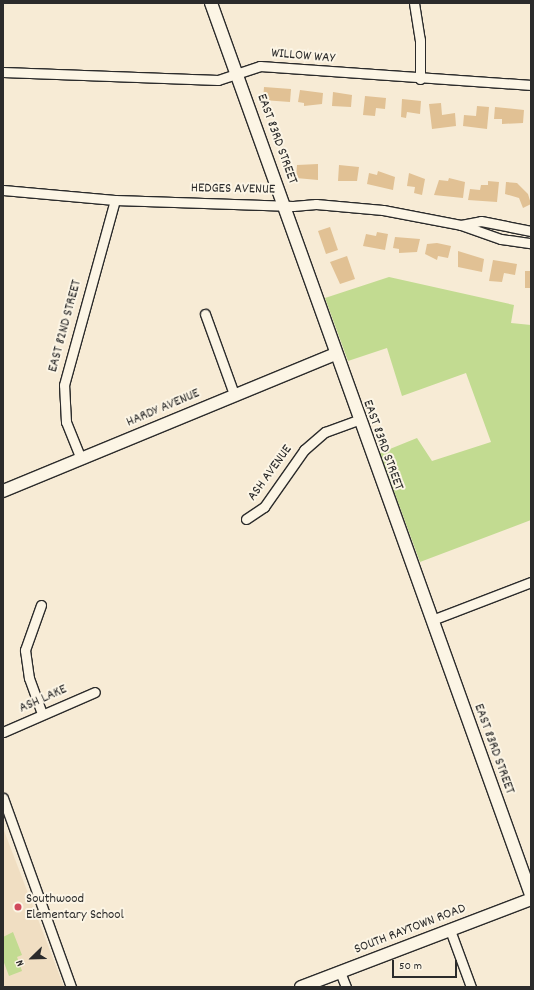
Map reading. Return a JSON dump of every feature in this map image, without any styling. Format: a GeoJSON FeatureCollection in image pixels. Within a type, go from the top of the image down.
{"type":"FeatureCollection","features":[{"type":"Feature","properties":{"kind":"street","name":"EAST 83RD STREET"},"geometry":{"type":"LineString","coordinates":[[211,3],[285,205],[358,420],[531,895]]}},
{"type":"Feature","properties":{"kind":"street"},"geometry":{"type":"LineString","coordinates":[[414,3],[420,40],[420,79]]}},
{"type":"Feature","properties":{"kind":"street","name":"WILLOW WAY"},"geometry":{"type":"LineString","coordinates":[[3,72],[218,80],[237,75],[260,66],[420,79],[531,85]]}},
{"type":"Feature","properties":{"kind":"street","name":"HEDGES AVENUE"},"geometry":{"type":"LineString","coordinates":[[3,190],[115,200],[285,205],[316,204],[384,210],[461,225]]}},
{"type":"Feature","properties":{"kind":"street","name":"EAST 82ND STREET"},"geometry":{"type":"LineString","coordinates":[[82,459],[66,422],[64,385],[115,200]]}},
{"type":"Feature","properties":{"kind":"street"},"geometry":{"type":"LineString","coordinates":[[461,225],[481,221],[531,231]]}},
{"type":"Feature","properties":{"kind":"street"},"geometry":{"type":"LineString","coordinates":[[461,225],[479,235],[531,243]]}},
{"type":"Feature","properties":{"kind":"street"},"geometry":{"type":"LineString","coordinates":[[205,314],[234,394]]}},
{"type":"Feature","properties":{"kind":"street","name":"HARDY AVENUE"},"geometry":{"type":"LineString","coordinates":[[3,490],[82,459],[234,394],[336,354]]}},
{"type":"Feature","properties":{"kind":"street","name":"ASH AVENUE"},"geometry":{"type":"LineString","coordinates":[[246,519],[264,506],[304,450],[325,432],[358,420]]}},
{"type":"Feature","properties":{"kind":"street"},"geometry":{"type":"LineString","coordinates":[[432,620],[531,582]]}},
{"type":"Feature","properties":{"kind":"street"},"geometry":{"type":"LineString","coordinates":[[41,606],[24,650],[29,678],[42,713]]}},
{"type":"Feature","properties":{"kind":"street","name":"ASH LAKE"},"geometry":{"type":"LineString","coordinates":[[3,732],[42,713],[95,692]]}},
{"type":"Feature","properties":{"kind":"street"},"geometry":{"type":"LineString","coordinates":[[3,798],[71,987]]}},
{"type":"Feature","properties":{"kind":"street","name":"SOUTH RAYTOWN ROAD"},"geometry":{"type":"LineString","coordinates":[[301,987],[531,899]]}},
{"type":"Feature","properties":{"kind":"street"},"geometry":{"type":"LineString","coordinates":[[450,930],[471,987]]}},
{"type":"Feature","properties":{"kind":"street"},"geometry":{"type":"LineString","coordinates":[[340,972],[346,987]]}},
{"type":"Feature","properties":{"kind":"shaded area","name":"Southwood Elementary School"},"geometry":{"type":"Polygon","coordinates":[[[3,828],[64,987],[3,987],[3,828]]]}},
{"type":"Feature","properties":{"kind":"green space"},"geometry":{"type":"Polygon","coordinates":[[[389,277],[514,305],[511,323],[531,325],[531,520],[420,562],[380,453],[417,438],[432,461],[491,442],[466,373],[402,396],[387,348],[348,361],[325,298],[389,277]]]}},
{"type":"Feature","properties":{"kind":"green space"},"geometry":{"type":"Polygon","coordinates":[[[13,932],[22,955],[17,957],[22,971],[9,976],[3,960],[3,937],[13,932]]]}},
{"type":"Feature","properties":{"kind":"building"},"geometry":{"type":"Polygon","coordinates":[[[264,87],[291,89],[290,102],[263,100],[264,87]]]}},
{"type":"Feature","properties":{"kind":"building"},"geometry":{"type":"Polygon","coordinates":[[[300,90],[323,93],[322,104],[304,106],[304,103],[298,102],[300,90]]]}},
{"type":"Feature","properties":{"kind":"building"},"geometry":{"type":"Polygon","coordinates":[[[333,92],[352,95],[351,107],[332,106],[333,92]]]}},
{"type":"Feature","properties":{"kind":"building"},"geometry":{"type":"Polygon","coordinates":[[[365,96],[386,98],[385,109],[376,108],[375,116],[363,115],[365,96]]]}},
{"type":"Feature","properties":{"kind":"building"},"geometry":{"type":"Polygon","coordinates":[[[402,99],[421,101],[420,114],[407,112],[406,118],[401,117],[402,99]]]}},
{"type":"Feature","properties":{"kind":"building"},"geometry":{"type":"Polygon","coordinates":[[[441,103],[442,115],[455,113],[456,126],[432,129],[429,104],[441,103]]]}},
{"type":"Feature","properties":{"kind":"building"},"geometry":{"type":"Polygon","coordinates":[[[477,106],[489,107],[487,129],[463,126],[464,115],[476,116],[477,106]]]}},
{"type":"Feature","properties":{"kind":"building"},"geometry":{"type":"Polygon","coordinates":[[[495,107],[524,110],[523,123],[502,124],[502,119],[494,119],[495,107]]]}},
{"type":"Feature","properties":{"kind":"building"},"geometry":{"type":"Polygon","coordinates":[[[318,164],[318,180],[296,178],[297,165],[318,164]]]}},
{"type":"Feature","properties":{"kind":"building"},"geometry":{"type":"Polygon","coordinates":[[[339,165],[359,167],[357,181],[338,181],[339,165]]]}},
{"type":"Feature","properties":{"kind":"building"},"geometry":{"type":"Polygon","coordinates":[[[378,171],[395,177],[393,190],[367,184],[369,173],[377,175],[378,171]]]}},
{"type":"Feature","properties":{"kind":"building"},"geometry":{"type":"Polygon","coordinates":[[[409,173],[425,179],[422,195],[414,193],[415,187],[407,186],[409,173]]]}},
{"type":"Feature","properties":{"kind":"building"},"geometry":{"type":"Polygon","coordinates":[[[449,178],[465,182],[463,198],[434,195],[439,180],[448,181],[449,178]]]}},
{"type":"Feature","properties":{"kind":"building"},"geometry":{"type":"Polygon","coordinates":[[[488,181],[499,182],[497,202],[468,200],[470,189],[480,190],[481,185],[488,185],[488,181]]]}},
{"type":"Feature","properties":{"kind":"building"},"geometry":{"type":"Polygon","coordinates":[[[506,182],[517,183],[528,194],[531,204],[523,208],[519,198],[505,194],[506,182]]]}},
{"type":"Feature","properties":{"kind":"building"},"geometry":{"type":"Polygon","coordinates":[[[330,227],[338,250],[326,254],[318,231],[330,227]]]}},
{"type":"Feature","properties":{"kind":"building"},"geometry":{"type":"Polygon","coordinates":[[[377,232],[388,234],[385,250],[363,246],[366,234],[376,236],[377,232]]]}},
{"type":"Feature","properties":{"kind":"building"},"geometry":{"type":"Polygon","coordinates":[[[395,237],[420,239],[417,252],[399,253],[399,249],[393,248],[395,237]]]}},
{"type":"Feature","properties":{"kind":"building"},"geometry":{"type":"Polygon","coordinates":[[[437,243],[451,246],[448,258],[438,256],[437,260],[425,254],[427,244],[437,243]]]}},
{"type":"Feature","properties":{"kind":"building"},"geometry":{"type":"Polygon","coordinates":[[[458,251],[484,259],[482,272],[458,267],[458,251]]]}},
{"type":"Feature","properties":{"kind":"building"},"geometry":{"type":"Polygon","coordinates":[[[347,256],[355,279],[340,284],[330,262],[347,256]]]}},
{"type":"Feature","properties":{"kind":"building"},"geometry":{"type":"Polygon","coordinates":[[[493,260],[517,264],[515,275],[504,273],[502,282],[489,281],[493,260]]]}},
{"type":"Feature","properties":{"kind":"building"},"geometry":{"type":"Polygon","coordinates":[[[525,271],[531,271],[531,288],[525,288],[525,271]]]}},
{"type":"Feature","properties":{"kind":"place","name":"Southwood Elementary School"},"geometry":{"type":"Point","coordinates":[18,907]}}]}
